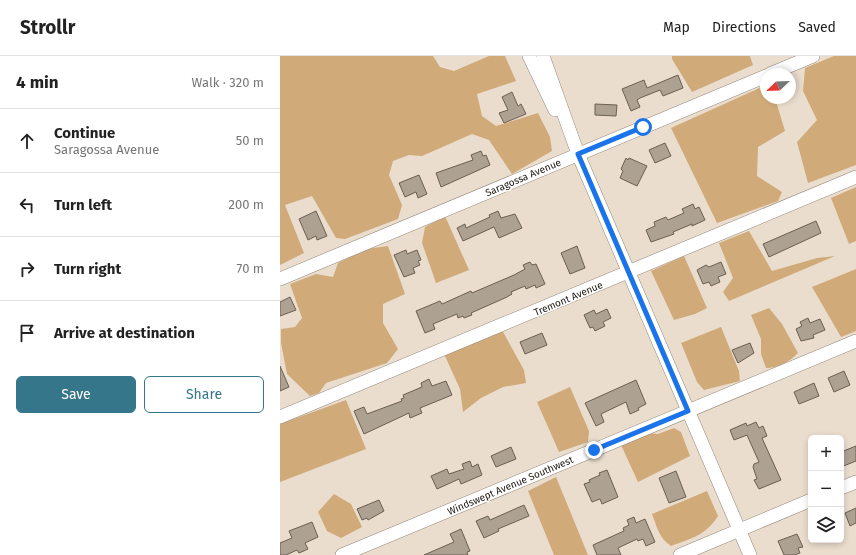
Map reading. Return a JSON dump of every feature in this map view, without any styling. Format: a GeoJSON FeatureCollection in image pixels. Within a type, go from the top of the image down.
{"type":"FeatureCollection","features":[{"type":"Feature","properties":{"kind":"street"},"geometry":{"type":"LineString","coordinates":[[529,56],[578,154],[750,555]]}},
{"type":"Feature","properties":{"kind":"street"},"geometry":{"type":"LineString","coordinates":[[543,56],[578,154]]}},
{"type":"Feature","properties":{"kind":"street"},"geometry":{"type":"LineString","coordinates":[[784,68],[813,56]]}},
{"type":"Feature","properties":{"kind":"street","name":"Saragossa Avenue"},"geometry":{"type":"LineString","coordinates":[[280,279],[760,78]]}},
{"type":"Feature","properties":{"kind":"street","name":"Tremont Avenue"},"geometry":{"type":"LineString","coordinates":[[280,417],[856,177]]}},
{"type":"Feature","properties":{"kind":"street","name":"Windswept Avenue Southwest"},"geometry":{"type":"LineString","coordinates":[[342,555],[856,341]]}},
{"type":"Feature","properties":{"kind":"street"},"geometry":{"type":"LineString","coordinates":[[844,487],[856,482]]}},
{"type":"Feature","properties":{"kind":"street"},"geometry":{"type":"LineString","coordinates":[[680,555],[808,501]]}},
{"type":"Feature","properties":{"kind":"shaded area"},"geometry":{"type":"Polygon","coordinates":[[[280,56],[433,56],[440,67],[454,71],[489,56],[505,56],[516,81],[477,94],[482,116],[496,126],[538,113],[550,137],[552,151],[512,174],[489,140],[472,134],[422,156],[409,155],[393,161],[389,175],[402,205],[398,219],[345,239],[336,238],[312,196],[285,205],[304,253],[280,265],[280,56]]]}},
{"type":"Feature","properties":{"kind":"shaded area"},"geometry":{"type":"Polygon","coordinates":[[[672,56],[750,56],[753,65],[692,92],[672,59],[672,56]]]}},
{"type":"Feature","properties":{"kind":"shaded area"},"geometry":{"type":"Polygon","coordinates":[[[834,56],[856,56],[856,165],[808,183],[797,142],[817,120],[803,91],[805,68],[834,56]]]}},
{"type":"Feature","properties":{"kind":"shaded area"},"geometry":{"type":"Polygon","coordinates":[[[760,88],[760,104],[777,104],[785,131],[758,147],[757,176],[782,192],[778,201],[717,223],[671,128],[760,88]]]}},
{"type":"Feature","properties":{"kind":"shaded area"},"geometry":{"type":"Polygon","coordinates":[[[856,187],[856,241],[849,244],[831,198],[856,187]]]}},
{"type":"Feature","properties":{"kind":"shaded area"},"geometry":{"type":"Polygon","coordinates":[[[445,216],[469,270],[436,283],[422,243],[425,227],[445,216]]]}},
{"type":"Feature","properties":{"kind":"shaded area"},"geometry":{"type":"Polygon","coordinates":[[[749,231],[772,271],[817,258],[835,256],[729,301],[723,292],[733,278],[719,243],[749,231]]]}},
{"type":"Feature","properties":{"kind":"shaded area"},"geometry":{"type":"Polygon","coordinates":[[[388,246],[405,294],[383,304],[383,323],[398,349],[387,363],[326,383],[319,393],[310,396],[287,374],[281,343],[281,329],[295,327],[302,318],[290,284],[316,274],[333,277],[338,263],[366,249],[388,246]]]}},
{"type":"Feature","properties":{"kind":"shaded area"},"geometry":{"type":"Polygon","coordinates":[[[684,256],[707,308],[695,314],[674,320],[651,271],[684,256]]]}},
{"type":"Feature","properties":{"kind":"shaded area"},"geometry":{"type":"Polygon","coordinates":[[[856,269],[856,331],[841,337],[812,287],[856,269]]]}},
{"type":"Feature","properties":{"kind":"shaded area"},"geometry":{"type":"Polygon","coordinates":[[[769,308],[782,324],[798,353],[783,364],[766,368],[761,354],[761,339],[751,315],[769,308]]]}},
{"type":"Feature","properties":{"kind":"shaded area"},"geometry":{"type":"Polygon","coordinates":[[[721,327],[739,371],[740,381],[704,390],[697,382],[681,343],[721,327]]]}},
{"type":"Feature","properties":{"kind":"shaded area"},"geometry":{"type":"Polygon","coordinates":[[[502,330],[524,370],[526,383],[503,387],[481,398],[463,412],[460,389],[444,354],[502,330]]]}},
{"type":"Feature","properties":{"kind":"shaded area"},"geometry":{"type":"Polygon","coordinates":[[[570,387],[589,431],[588,442],[559,452],[537,402],[570,387]]]}},
{"type":"Feature","properties":{"kind":"shaded area"},"geometry":{"type":"Polygon","coordinates":[[[346,400],[366,449],[280,482],[280,424],[346,400]]]}},
{"type":"Feature","properties":{"kind":"shaded area"},"geometry":{"type":"Polygon","coordinates":[[[674,428],[681,432],[690,456],[638,482],[621,445],[647,433],[658,434],[674,428]]]}},
{"type":"Feature","properties":{"kind":"shaded area"},"geometry":{"type":"Polygon","coordinates":[[[556,477],[588,555],[554,555],[528,491],[556,477]]]}},
{"type":"Feature","properties":{"kind":"shaded area"},"geometry":{"type":"Polygon","coordinates":[[[707,491],[718,516],[708,528],[698,536],[671,546],[661,536],[652,514],[707,491]]]}},
{"type":"Feature","properties":{"kind":"shaded area"},"geometry":{"type":"Polygon","coordinates":[[[334,494],[351,504],[362,527],[341,538],[327,531],[318,512],[334,494]]]}},
{"type":"Feature","properties":{"kind":"building"},"geometry":{"type":"Polygon","coordinates":[[[678,75],[683,88],[663,96],[660,90],[640,98],[637,100],[640,107],[631,111],[622,89],[644,80],[647,88],[678,75]]]}},
{"type":"Feature","properties":{"kind":"building"},"geometry":{"type":"Polygon","coordinates":[[[512,92],[518,106],[521,104],[526,114],[504,123],[499,113],[508,110],[502,97],[512,92]]]}},
{"type":"Feature","properties":{"kind":"building"},"geometry":{"type":"Polygon","coordinates":[[[595,104],[617,105],[616,116],[595,115],[595,104]]]}},
{"type":"Feature","properties":{"kind":"building"},"geometry":{"type":"Polygon","coordinates":[[[665,143],[671,156],[655,163],[649,150],[665,143]]]}},
{"type":"Feature","properties":{"kind":"building"},"geometry":{"type":"Polygon","coordinates":[[[481,151],[483,156],[486,155],[490,165],[441,187],[436,173],[473,160],[471,155],[481,151]]]}},
{"type":"Feature","properties":{"kind":"building"},"geometry":{"type":"Polygon","coordinates":[[[626,158],[647,166],[637,186],[620,178],[623,171],[621,169],[626,158]]]}},
{"type":"Feature","properties":{"kind":"building"},"geometry":{"type":"Polygon","coordinates":[[[419,175],[427,194],[418,198],[416,192],[405,197],[399,183],[419,175]]]}},
{"type":"Feature","properties":{"kind":"building"},"geometry":{"type":"Polygon","coordinates":[[[693,204],[695,209],[699,207],[705,220],[673,232],[674,234],[651,242],[646,230],[655,226],[654,222],[666,217],[668,220],[684,213],[682,209],[693,204]]]}},
{"type":"Feature","properties":{"kind":"building"},"geometry":{"type":"Polygon","coordinates":[[[316,211],[327,236],[317,240],[316,236],[308,240],[299,219],[316,211]]]}},
{"type":"Feature","properties":{"kind":"building"},"geometry":{"type":"Polygon","coordinates":[[[498,211],[501,218],[515,214],[522,228],[499,238],[494,227],[463,241],[457,228],[465,224],[466,228],[490,217],[489,215],[498,211]]]}},
{"type":"Feature","properties":{"kind":"building"},"geometry":{"type":"Polygon","coordinates":[[[816,221],[821,233],[769,257],[763,244],[816,221]]]}},
{"type":"Feature","properties":{"kind":"building"},"geometry":{"type":"Polygon","coordinates":[[[577,246],[585,268],[570,274],[561,253],[577,246]]]}},
{"type":"Feature","properties":{"kind":"building"},"geometry":{"type":"Polygon","coordinates":[[[406,250],[407,254],[417,250],[421,260],[418,261],[420,265],[413,268],[415,273],[404,277],[394,255],[406,250]]]}},
{"type":"Feature","properties":{"kind":"building"},"geometry":{"type":"Polygon","coordinates":[[[530,262],[532,265],[536,264],[545,284],[536,288],[535,285],[526,289],[525,286],[511,292],[512,294],[507,297],[471,313],[472,315],[464,318],[463,316],[458,318],[457,314],[433,324],[435,329],[425,333],[416,311],[440,301],[442,304],[471,291],[472,293],[514,275],[525,269],[523,265],[530,262]]]}},
{"type":"Feature","properties":{"kind":"building"},"geometry":{"type":"Polygon","coordinates":[[[721,262],[726,274],[718,277],[720,282],[711,286],[709,282],[703,284],[697,270],[706,265],[709,267],[721,262]]]}},
{"type":"Feature","properties":{"kind":"building"},"geometry":{"type":"Polygon","coordinates":[[[290,297],[296,310],[280,316],[280,302],[290,297]]]}},
{"type":"Feature","properties":{"kind":"building"},"geometry":{"type":"Polygon","coordinates":[[[607,309],[611,318],[603,322],[605,326],[595,331],[593,327],[590,328],[584,315],[594,310],[596,314],[607,309]]]}},
{"type":"Feature","properties":{"kind":"building"},"geometry":{"type":"Polygon","coordinates":[[[808,318],[810,323],[820,319],[825,330],[813,335],[814,338],[801,341],[796,329],[802,326],[800,322],[808,318]]]}},
{"type":"Feature","properties":{"kind":"building"},"geometry":{"type":"Polygon","coordinates":[[[542,333],[547,345],[525,354],[520,342],[542,333]]]}},
{"type":"Feature","properties":{"kind":"building"},"geometry":{"type":"Polygon","coordinates":[[[750,343],[754,353],[738,363],[732,350],[750,343]]]}},
{"type":"Feature","properties":{"kind":"building"},"geometry":{"type":"Polygon","coordinates":[[[280,366],[289,387],[280,391],[280,366]]]}},
{"type":"Feature","properties":{"kind":"building"},"geometry":{"type":"Polygon","coordinates":[[[844,371],[850,385],[834,392],[828,378],[844,371]]]}},
{"type":"Feature","properties":{"kind":"building"},"geometry":{"type":"Polygon","coordinates":[[[429,379],[432,386],[446,381],[452,395],[420,408],[422,413],[410,418],[409,413],[364,434],[354,411],[364,407],[367,414],[402,401],[401,399],[404,398],[403,395],[422,387],[421,383],[429,379]]]}},
{"type":"Feature","properties":{"kind":"building"},"geometry":{"type":"Polygon","coordinates":[[[636,380],[646,404],[638,408],[639,410],[630,414],[626,402],[601,414],[604,422],[596,426],[585,403],[636,380]]]}},
{"type":"Feature","properties":{"kind":"building"},"geometry":{"type":"Polygon","coordinates":[[[814,383],[819,396],[799,404],[794,392],[814,383]]]}},
{"type":"Feature","properties":{"kind":"building"},"geometry":{"type":"Polygon","coordinates":[[[756,422],[759,428],[763,426],[767,436],[762,438],[781,480],[759,489],[754,480],[757,479],[753,467],[754,464],[759,462],[747,435],[734,440],[730,430],[746,423],[747,426],[756,422]]]}},
{"type":"Feature","properties":{"kind":"building"},"geometry":{"type":"Polygon","coordinates":[[[856,446],[856,461],[844,466],[844,451],[856,446]]]}},
{"type":"Feature","properties":{"kind":"building"},"geometry":{"type":"Polygon","coordinates":[[[511,447],[516,459],[496,467],[491,456],[511,447]]]}},
{"type":"Feature","properties":{"kind":"building"},"geometry":{"type":"Polygon","coordinates":[[[470,461],[472,467],[478,464],[482,475],[461,484],[459,479],[437,489],[431,476],[447,469],[449,474],[464,469],[462,464],[470,461]]]}},
{"type":"Feature","properties":{"kind":"building"},"geometry":{"type":"Polygon","coordinates":[[[607,470],[618,497],[602,504],[600,499],[592,502],[584,484],[600,475],[599,473],[607,470]]]}},
{"type":"Feature","properties":{"kind":"building"},"geometry":{"type":"Polygon","coordinates":[[[676,471],[686,497],[669,503],[659,478],[676,471]]]}},
{"type":"Feature","properties":{"kind":"building"},"geometry":{"type":"Polygon","coordinates":[[[379,500],[384,511],[368,520],[367,518],[362,520],[357,509],[379,500]]]}},
{"type":"Feature","properties":{"kind":"building"},"geometry":{"type":"Polygon","coordinates":[[[524,505],[529,516],[498,529],[499,531],[484,538],[476,521],[488,516],[490,520],[524,505]]]}},
{"type":"Feature","properties":{"kind":"building"},"geometry":{"type":"Polygon","coordinates":[[[856,508],[856,523],[850,526],[845,513],[856,508]]]}},
{"type":"Feature","properties":{"kind":"building"},"geometry":{"type":"Polygon","coordinates":[[[634,517],[636,523],[645,519],[655,542],[646,546],[643,539],[638,541],[637,539],[618,548],[621,555],[597,555],[593,545],[624,531],[623,528],[629,525],[627,520],[634,517]]]}},
{"type":"Feature","properties":{"kind":"building"},"geometry":{"type":"Polygon","coordinates":[[[312,522],[318,537],[305,543],[308,549],[299,553],[297,550],[286,555],[280,555],[280,543],[292,538],[289,531],[312,522]]]}},
{"type":"Feature","properties":{"kind":"building"},"geometry":{"type":"Polygon","coordinates":[[[461,529],[470,551],[467,552],[468,555],[424,555],[454,542],[450,534],[461,529]]]}},
{"type":"Feature","properties":{"kind":"building"},"geometry":{"type":"Polygon","coordinates":[[[797,534],[803,547],[798,548],[800,553],[794,555],[784,555],[778,541],[797,534]]]}},
{"type":"Feature","properties":{"kind":"route"},"geometry":{"type":"LineString","coordinates":[[594,450],[688,411],[578,154],[643,127]]}}]}
